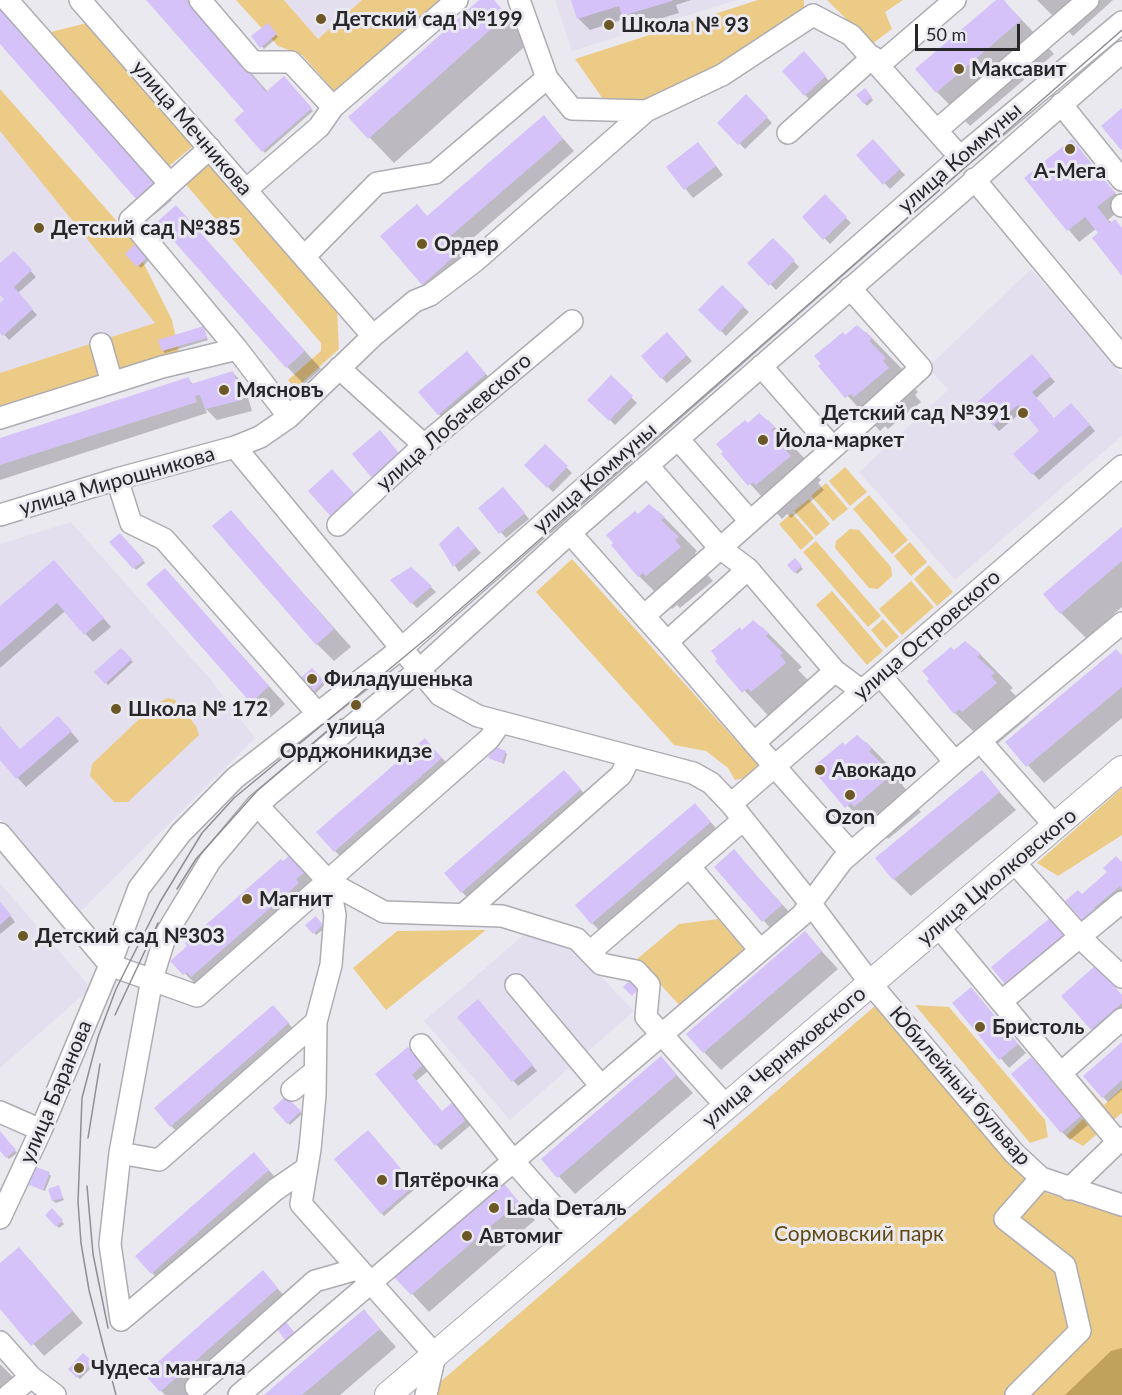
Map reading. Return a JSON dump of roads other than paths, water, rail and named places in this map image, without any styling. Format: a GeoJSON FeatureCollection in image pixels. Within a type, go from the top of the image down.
{"type":"FeatureCollection","features":[{"type":"Feature","properties":{"kind":"main road","name":"улица Циолковского"},"geometry":{"type":"LineString","coordinates":[[871,984],[1122,769]]}},
{"type":"Feature","properties":{"kind":"main road","name":"улица Черняховского"},"geometry":{"type":"LineString","coordinates":[[388,1395],[871,984]]}},
{"type":"Feature","properties":{"kind":"street"},"geometry":{"type":"LineString","coordinates":[[7,0],[170,184]]}},
{"type":"Feature","properties":{"kind":"street","name":"улица Мечникова"},"geometry":{"type":"LineString","coordinates":[[80,0],[373,336]]}},
{"type":"Feature","properties":{"kind":"street"},"geometry":{"type":"LineString","coordinates":[[200,0],[254,62],[291,62],[333,107]]}},
{"type":"Feature","properties":{"kind":"street"},"geometry":{"type":"LineString","coordinates":[[247,189],[319,127],[333,107],[457,0]]}},
{"type":"Feature","properties":{"kind":"street"},"geometry":{"type":"LineString","coordinates":[[519,0],[547,78],[572,109],[646,111]]}},
{"type":"Feature","properties":{"kind":"street"},"geometry":{"type":"LineString","coordinates":[[788,133],[955,0]]}},
{"type":"Feature","properties":{"kind":"street"},"geometry":{"type":"LineString","coordinates":[[937,130],[1088,0]]}},
{"type":"Feature","properties":{"kind":"street"},"geometry":{"type":"LineString","coordinates":[[411,659],[235,447],[260,436],[289,417],[373,336],[415,301],[430,295],[475,261],[646,111],[722,75],[812,8],[851,35],[960,157]]}},
{"type":"Feature","properties":{"kind":"street","name":"улица Коммуны"},"geometry":{"type":"LineString","coordinates":[[307,1168],[275,1190],[121,1320],[110,1244],[120,1153],[152,979],[166,934],[210,861],[257,805],[411,659],[960,157],[1122,22]]}},
{"type":"Feature","properties":{"kind":"street","name":"улица Коммуны"},"geometry":{"type":"LineString","coordinates":[[110,965],[139,888],[181,833],[235,778],[318,714],[411,659],[570,533],[1122,52]]}},
{"type":"Feature","properties":{"kind":"street"},"geometry":{"type":"LineString","coordinates":[[305,256],[377,183],[435,172],[547,78]]}},
{"type":"Feature","properties":{"kind":"street"},"geometry":{"type":"LineString","coordinates":[[1061,104],[1119,171]]}},
{"type":"Feature","properties":{"kind":"street"},"geometry":{"type":"LineString","coordinates":[[210,148],[130,220],[237,349],[289,417]]}},
{"type":"Feature","properties":{"kind":"street"},"geometry":{"type":"LineString","coordinates":[[974,179],[1122,357]]}},
{"type":"Feature","properties":{"kind":"street"},"geometry":{"type":"LineString","coordinates":[[644,616],[921,368],[850,288]]}},
{"type":"Feature","properties":{"kind":"street","name":"улица Лобачевского"},"geometry":{"type":"LineString","coordinates":[[338,525],[424,445],[572,321]]}},
{"type":"Feature","properties":{"kind":"street"},"geometry":{"type":"LineString","coordinates":[[101,344],[112,383]]}},
{"type":"Feature","properties":{"kind":"street"},"geometry":{"type":"LineString","coordinates":[[0,418],[162,367],[237,349]]}},
{"type":"Feature","properties":{"kind":"street"},"geometry":{"type":"LineString","coordinates":[[761,366],[833,448]]}},
{"type":"Feature","properties":{"kind":"street"},"geometry":{"type":"LineString","coordinates":[[339,368],[424,445]]}},
{"type":"Feature","properties":{"kind":"street"},"geometry":{"type":"LineString","coordinates":[[678,439],[750,521]]}},
{"type":"Feature","properties":{"kind":"street","name":"улица Мирошникова"},"geometry":{"type":"LineString","coordinates":[[0,515],[117,479],[235,447]]}},
{"type":"Feature","properties":{"kind":"street"},"geometry":{"type":"LineString","coordinates":[[648,466],[720,548],[748,569],[836,671],[862,691]]}},
{"type":"Feature","properties":{"kind":"street","name":"улица Островского"},"geometry":{"type":"LineString","coordinates":[[590,952],[689,866],[774,767],[1122,466]]}},
{"type":"Feature","properties":{"kind":"street"},"geometry":{"type":"LineString","coordinates":[[117,479],[131,523],[164,539],[318,714]]}},
{"type":"Feature","properties":{"kind":"street"},"geometry":{"type":"LineString","coordinates":[[570,533],[852,853]]}},
{"type":"Feature","properties":{"kind":"street"},"geometry":{"type":"LineString","coordinates":[[667,642],[748,569]]}},
{"type":"Feature","properties":{"kind":"street"},"geometry":{"type":"LineString","coordinates":[[239,1395],[364,1277],[514,1162],[802,915],[842,861],[955,762],[1122,623]]}},
{"type":"Feature","properties":{"kind":"street","name":"улица Черняховского"},"geometry":{"type":"LineString","coordinates":[[411,659],[441,695],[457,707],[501,722],[693,773],[711,783],[810,903],[871,984]]}},
{"type":"Feature","properties":{"kind":"street"},"geometry":{"type":"LineString","coordinates":[[754,743],[836,671]]}},
{"type":"Feature","properties":{"kind":"street"},"geometry":{"type":"LineString","coordinates":[[881,676],[955,762]]}},
{"type":"Feature","properties":{"kind":"street"},"geometry":{"type":"LineString","coordinates":[[0,834],[110,965],[197,996],[489,739],[501,722]]}},
{"type":"Feature","properties":{"kind":"street"},"geometry":{"type":"LineString","coordinates":[[981,742],[1056,827]]}},
{"type":"Feature","properties":{"kind":"street"},"geometry":{"type":"LineString","coordinates":[[464,914],[621,775],[630,757]]}},
{"type":"Feature","properties":{"kind":"street"},"geometry":{"type":"LineString","coordinates":[[257,805],[329,882],[384,912],[502,916],[578,939],[601,964],[636,971],[649,985],[646,1017],[726,1106]]}},
{"type":"Feature","properties":{"kind":"street"},"geometry":{"type":"LineString","coordinates":[[1014,862],[1080,937],[1122,977]]}},
{"type":"Feature","properties":{"kind":"street"},"geometry":{"type":"LineString","coordinates":[[689,866],[760,950]]}},
{"type":"Feature","properties":{"kind":"street"},"geometry":{"type":"LineString","coordinates":[[329,882],[335,915],[331,965],[316,1022],[315,1095],[301,1204],[435,1355],[426,1395]]}},
{"type":"Feature","properties":{"kind":"street"},"geometry":{"type":"LineString","coordinates":[[1002,1001],[1122,902]]}},
{"type":"Feature","properties":{"kind":"street"},"geometry":{"type":"LineString","coordinates":[[938,926],[1061,1074],[1120,1140],[1069,1189]]}},
{"type":"Feature","properties":{"kind":"street","name":"улица Баранова"},"geometry":{"type":"LineString","coordinates":[[0,1218],[41,1130],[110,965]]}},
{"type":"Feature","properties":{"kind":"street","name":"Юбилейный бульвар"},"geometry":{"type":"LineString","coordinates":[[871,984],[1014,1153],[1041,1178],[1122,1205]]}},
{"type":"Feature","properties":{"kind":"street"},"geometry":{"type":"LineString","coordinates":[[516,985],[601,1086]]}},
{"type":"Feature","properties":{"kind":"street"},"geometry":{"type":"LineString","coordinates":[[1061,1074],[1122,1019]]}},
{"type":"Feature","properties":{"kind":"street"},"geometry":{"type":"LineString","coordinates":[[120,1153],[159,1160],[316,1022]]}},
{"type":"Feature","properties":{"kind":"street"},"geometry":{"type":"LineString","coordinates":[[421,1045],[514,1162],[577,1233]]}},
{"type":"Feature","properties":{"kind":"street"},"geometry":{"type":"LineString","coordinates":[[292,1090],[314,1072]]}},
{"type":"Feature","properties":{"kind":"street"},"geometry":{"type":"LineString","coordinates":[[0,1112],[41,1130]]}},
{"type":"Feature","properties":{"kind":"street"},"geometry":{"type":"LineString","coordinates":[[1016,1395],[1080,1332],[1065,1266],[1005,1219],[1041,1178]]}},
{"type":"Feature","properties":{"kind":"street"},"geometry":{"type":"LineString","coordinates":[[196,1392],[315,1281],[364,1277]]}},
{"type":"Feature","properties":{"kind":"street"},"geometry":{"type":"LineString","coordinates":[[0,1342],[31,1377],[55,1395]]}},
{"type":"Feature","properties":{"kind":"street"},"geometry":{"type":"LineString","coordinates":[[9,1395],[31,1377]]}},
{"type":"Feature","properties":{"kind":"tram line"},"geometry":{"type":"LineString","coordinates":[[116,1395],[89,1290],[81,1243],[78,1202],[82,1098],[98,1037],[116,989],[160,902],[202,833],[234,798],[433,633],[1122,30]]}},
{"type":"Feature","properties":{"kind":"tram line"},"geometry":{"type":"LineString","coordinates":[[177,889],[196,859],[257,791],[341,719]]}},
{"type":"Feature","properties":{"kind":"tram line"},"geometry":{"type":"LineString","coordinates":[[115,1015],[158,923]]}},
{"type":"Feature","properties":{"kind":"tram line"},"geometry":{"type":"LineString","coordinates":[[88,1138],[100,1064]]}},
{"type":"Feature","properties":{"kind":"tram line"},"geometry":{"type":"LineString","coordinates":[[87,1186],[93,1254],[108,1328]]}},
{"type":"Feature","properties":{"kind":"place","name":"Детский сад №199"},"geometry":{"type":"Point","coordinates":[321,19]}},
{"type":"Feature","properties":{"kind":"place","name":"Школа № 93"},"geometry":{"type":"Point","coordinates":[609,25]}},
{"type":"Feature","properties":{"kind":"place","name":"Максавит"},"geometry":{"type":"Point","coordinates":[959,69]}},
{"type":"Feature","properties":{"kind":"place","name":"А-Мега"},"geometry":{"type":"Point","coordinates":[1070,149]}},
{"type":"Feature","properties":{"kind":"place","name":"Детский сад №385"},"geometry":{"type":"Point","coordinates":[39,228]}},
{"type":"Feature","properties":{"kind":"place","name":"Ордер"},"geometry":{"type":"Point","coordinates":[422,244]}},
{"type":"Feature","properties":{"kind":"place","name":"Мясновъ"},"geometry":{"type":"Point","coordinates":[224,390]}},
{"type":"Feature","properties":{"kind":"place","name":"Детский сад №391"},"geometry":{"type":"Point","coordinates":[1023,413]}},
{"type":"Feature","properties":{"kind":"place","name":"Йола-маркет"},"geometry":{"type":"Point","coordinates":[763,440]}},
{"type":"Feature","properties":{"kind":"place","name":"Филадушенька"},"geometry":{"type":"Point","coordinates":[312,679]}},
{"type":"Feature","properties":{"kind":"place","name":"улица Орджоникидзе"},"geometry":{"type":"Point","coordinates":[356,705]}},
{"type":"Feature","properties":{"kind":"place","name":"Школа № 172"},"geometry":{"type":"Point","coordinates":[116,709]}},
{"type":"Feature","properties":{"kind":"place","name":"Авокадо"},"geometry":{"type":"Point","coordinates":[820,770]}},
{"type":"Feature","properties":{"kind":"place","name":"Ozon"},"geometry":{"type":"Point","coordinates":[850,795]}},
{"type":"Feature","properties":{"kind":"place","name":"Магнит"},"geometry":{"type":"Point","coordinates":[247,899]}},
{"type":"Feature","properties":{"kind":"place","name":"Детский сад №303"},"geometry":{"type":"Point","coordinates":[23,936]}},
{"type":"Feature","properties":{"kind":"place","name":"Бристоль"},"geometry":{"type":"Point","coordinates":[980,1027]}},
{"type":"Feature","properties":{"kind":"place","name":"Пятёрочка"},"geometry":{"type":"Point","coordinates":[382,1180]}},
{"type":"Feature","properties":{"kind":"place","name":"Lada Dеталь"},"geometry":{"type":"Point","coordinates":[494,1208]}},
{"type":"Feature","properties":{"kind":"place","name":"Автомиг"},"geometry":{"type":"Point","coordinates":[467,1236]}},
{"type":"Feature","properties":{"kind":"place","name":"Чудеса мангала"},"geometry":{"type":"Point","coordinates":[79,1368]}},
{"type":"Feature","properties":{"kind":"park label","name":"Сормовский парк"},"geometry":{"type":"Point","coordinates":[859,1234]}}]}
